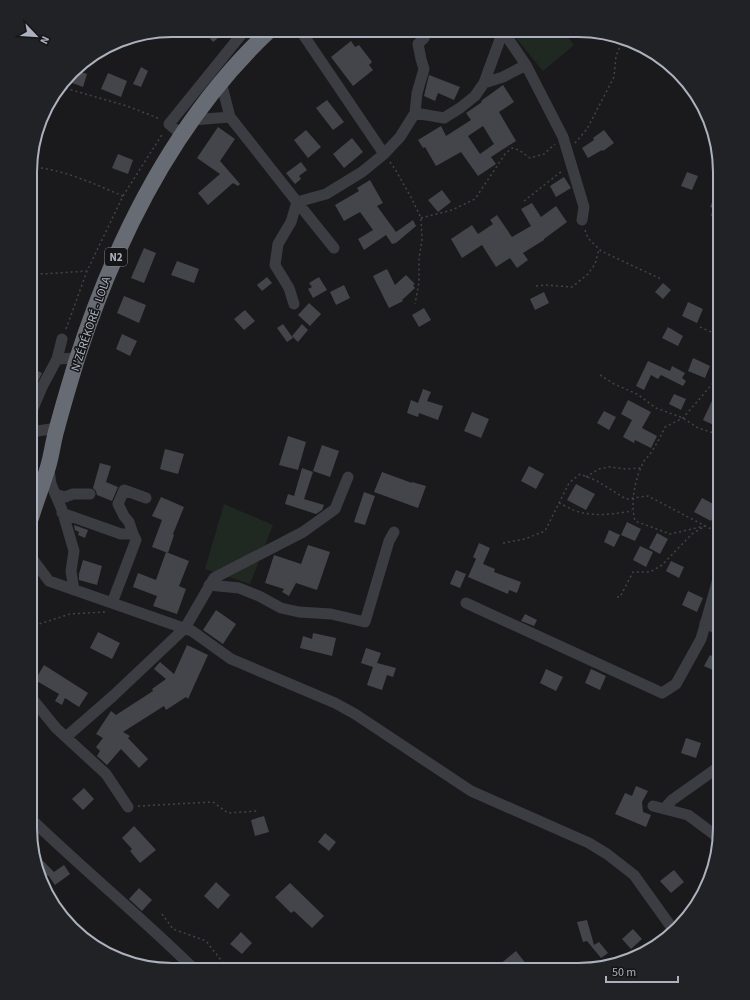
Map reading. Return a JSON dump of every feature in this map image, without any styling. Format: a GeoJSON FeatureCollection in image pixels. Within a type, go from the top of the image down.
{"type":"FeatureCollection","features":[{"type":"Feature","properties":{"kind":"highway","name":"N'ZÉRÉKORÉ - LOLA"},"geometry":{"type":"LineString","coordinates":[[37,500],[48,466],[57,428],[78,358],[105,279],[134,217],[160,170],[175,129],[192,120],[221,82],[262,37]]}},
{"type":"Feature","properties":{"kind":"street"},"geometry":{"type":"LineString","coordinates":[[175,129],[240,37]]}},
{"type":"Feature","properties":{"kind":"street"},"geometry":{"type":"LineString","coordinates":[[305,37],[384,154]]}},
{"type":"Feature","properties":{"kind":"street"},"geometry":{"type":"LineString","coordinates":[[297,202],[326,194],[362,172],[384,154],[400,137],[415,113],[417,93],[424,69],[418,44],[424,37]]}},
{"type":"Feature","properties":{"kind":"street"},"geometry":{"type":"LineString","coordinates":[[415,113],[444,118],[475,96],[484,83],[501,37]]}},
{"type":"Feature","properties":{"kind":"street"},"geometry":{"type":"LineString","coordinates":[[507,37],[526,65],[563,137],[584,207],[582,220]]}},
{"type":"Feature","properties":{"kind":"street"},"geometry":{"type":"LineString","coordinates":[[484,83],[503,77],[526,65]]}},
{"type":"Feature","properties":{"kind":"street"},"geometry":{"type":"LineString","coordinates":[[221,82],[230,117],[334,248]]}},
{"type":"Feature","properties":{"kind":"street"},"geometry":{"type":"LineString","coordinates":[[192,120],[230,117]]}},
{"type":"Feature","properties":{"kind":"street"},"geometry":{"type":"LineString","coordinates":[[294,304],[289,288],[275,265],[278,244],[291,222],[297,202]]}},
{"type":"Feature","properties":{"kind":"street"},"geometry":{"type":"LineString","coordinates":[[37,399],[57,359],[62,339]]}},
{"type":"Feature","properties":{"kind":"street"},"geometry":{"type":"LineString","coordinates":[[57,359],[78,358]]}},
{"type":"Feature","properties":{"kind":"street"},"geometry":{"type":"LineString","coordinates":[[37,431],[57,428]]}},
{"type":"Feature","properties":{"kind":"street"},"geometry":{"type":"LineString","coordinates":[[48,466],[51,484],[74,551],[71,571],[74,590]]}},
{"type":"Feature","properties":{"kind":"street"},"geometry":{"type":"LineString","coordinates":[[66,737],[113,696],[185,628],[214,578],[303,532],[335,509],[348,477]]}},
{"type":"Feature","properties":{"kind":"street"},"geometry":{"type":"LineString","coordinates":[[110,607],[136,540],[129,522],[118,504],[124,490],[146,498]]}},
{"type":"Feature","properties":{"kind":"street"},"geometry":{"type":"LineString","coordinates":[[55,494],[65,497],[73,494],[90,494]]}},
{"type":"Feature","properties":{"kind":"street"},"geometry":{"type":"LineString","coordinates":[[62,513],[121,534],[133,534]]}},
{"type":"Feature","properties":{"kind":"street"},"geometry":{"type":"LineString","coordinates":[[209,585],[239,588],[259,596],[281,608],[299,612],[331,614],[365,622],[389,541],[394,532]]}},
{"type":"Feature","properties":{"kind":"street"},"geometry":{"type":"LineString","coordinates":[[37,566],[49,581],[74,590],[110,607],[192,631],[232,659],[334,703],[355,714],[471,791],[589,843],[607,854],[634,875],[670,926]]}},
{"type":"Feature","properties":{"kind":"street"},"geometry":{"type":"LineString","coordinates":[[466,603],[662,693],[676,684],[701,639],[713,596]]}},
{"type":"Feature","properties":{"kind":"street"},"geometry":{"type":"LineString","coordinates":[[705,623],[713,627]]}},
{"type":"Feature","properties":{"kind":"street"},"geometry":{"type":"LineString","coordinates":[[37,705],[56,728],[106,774],[128,807]]}},
{"type":"Feature","properties":{"kind":"street"},"geometry":{"type":"LineString","coordinates":[[664,809],[672,800],[713,771]]}},
{"type":"Feature","properties":{"kind":"street"},"geometry":{"type":"LineString","coordinates":[[653,806],[688,816],[713,834]]}},
{"type":"Feature","properties":{"kind":"street"},"geometry":{"type":"LineString","coordinates":[[37,825],[75,861],[163,938],[188,963]]}},
{"type":"Feature","properties":{"kind":"path"},"geometry":{"type":"LineString","coordinates":[[567,152],[587,129],[602,101],[614,77],[616,56],[621,44]]}},
{"type":"Feature","properties":{"kind":"path"},"geometry":{"type":"LineString","coordinates":[[62,339],[87,271],[123,196],[175,129],[127,106],[67,89]]}},
{"type":"Feature","properties":{"kind":"path"},"geometry":{"type":"LineString","coordinates":[[421,218],[452,210],[475,200],[505,154],[512,148],[519,150],[530,158],[544,154],[563,137]]}},
{"type":"Feature","properties":{"kind":"path"},"geometry":{"type":"LineString","coordinates":[[384,154],[395,169],[421,218],[422,240],[419,258],[419,282],[415,304]]}},
{"type":"Feature","properties":{"kind":"path"},"geometry":{"type":"LineString","coordinates":[[524,201],[571,163]]}},
{"type":"Feature","properties":{"kind":"path"},"geometry":{"type":"LineString","coordinates":[[37,168],[81,179],[123,196]]}},
{"type":"Feature","properties":{"kind":"path"},"geometry":{"type":"LineString","coordinates":[[582,220],[588,238],[599,249],[661,279]]}},
{"type":"Feature","properties":{"kind":"path"},"geometry":{"type":"LineString","coordinates":[[536,286],[572,286],[588,274],[595,264],[599,249]]}},
{"type":"Feature","properties":{"kind":"path"},"geometry":{"type":"LineString","coordinates":[[37,272],[43,274],[87,271]]}},
{"type":"Feature","properties":{"kind":"path"},"geometry":{"type":"LineString","coordinates":[[700,327],[713,333]]}},
{"type":"Feature","properties":{"kind":"path"},"geometry":{"type":"LineString","coordinates":[[600,376],[637,394],[656,408],[683,418],[698,428],[713,432]]}},
{"type":"Feature","properties":{"kind":"path"},"geometry":{"type":"LineString","coordinates":[[705,526],[670,534],[635,521],[632,511],[633,498],[641,468],[645,459],[649,456],[660,438],[665,427],[683,418],[713,383]]}},
{"type":"Feature","properties":{"kind":"path"},"geometry":{"type":"LineString","coordinates":[[586,477],[599,469],[609,467],[626,469],[641,468]]}},
{"type":"Feature","properties":{"kind":"path"},"geometry":{"type":"LineString","coordinates":[[503,543],[525,539],[545,531],[569,483],[580,474],[597,481],[626,499],[648,496],[713,529]]}},
{"type":"Feature","properties":{"kind":"path"},"geometry":{"type":"LineString","coordinates":[[559,503],[577,511],[591,513],[612,514],[632,511]]}},
{"type":"Feature","properties":{"kind":"path"},"geometry":{"type":"LineString","coordinates":[[617,597],[620,596],[633,572],[650,572],[662,565],[692,534],[705,526]]}},
{"type":"Feature","properties":{"kind":"path"},"geometry":{"type":"LineString","coordinates":[[37,625],[70,614],[110,607]]}},
{"type":"Feature","properties":{"kind":"path"},"geometry":{"type":"LineString","coordinates":[[128,807],[213,802],[228,812],[258,810]]}},
{"type":"Feature","properties":{"kind":"path"},"geometry":{"type":"LineString","coordinates":[[162,914],[173,929],[206,941],[223,963]]}},
{"type":"Feature","properties":{"kind":"shaded area"},"geometry":{"type":"Polygon","coordinates":[[[515,37],[568,37],[574,45],[543,71],[515,37]]]}},
{"type":"Feature","properties":{"kind":"shaded area"},"geometry":{"type":"Polygon","coordinates":[[[224,504],[273,525],[250,584],[205,569],[224,504]]]}},
{"type":"Feature","properties":{"kind":"building"},"geometry":{"type":"Polygon","coordinates":[[[209,37],[219,37],[213,42],[209,37]]]}},
{"type":"Feature","properties":{"kind":"building"},"geometry":{"type":"Polygon","coordinates":[[[351,41],[355,47],[359,45],[372,62],[369,65],[373,70],[353,86],[331,57],[351,41]]]}},
{"type":"Feature","properties":{"kind":"building"},"geometry":{"type":"Polygon","coordinates":[[[141,67],[148,71],[141,87],[133,84],[141,67]]]}},
{"type":"Feature","properties":{"kind":"building"},"geometry":{"type":"Polygon","coordinates":[[[82,72],[87,74],[83,87],[71,83],[82,72]]]}},
{"type":"Feature","properties":{"kind":"building"},"geometry":{"type":"Polygon","coordinates":[[[108,73],[127,81],[121,97],[101,89],[108,73]]]}},
{"type":"Feature","properties":{"kind":"building"},"geometry":{"type":"Polygon","coordinates":[[[429,75],[460,87],[454,100],[438,93],[435,101],[424,96],[429,75]]]}},
{"type":"Feature","properties":{"kind":"building"},"geometry":{"type":"Polygon","coordinates":[[[503,85],[514,102],[499,112],[516,141],[491,157],[496,164],[478,176],[461,152],[436,166],[425,147],[423,148],[418,140],[441,126],[446,136],[471,120],[466,113],[482,102],[481,101],[503,85]],[[483,126],[468,136],[480,154],[494,144],[483,126]]]}},
{"type":"Feature","properties":{"kind":"building"},"geometry":{"type":"Polygon","coordinates":[[[327,100],[344,122],[333,130],[316,108],[327,100]]]}},
{"type":"Feature","properties":{"kind":"building"},"geometry":{"type":"Polygon","coordinates":[[[218,127],[235,139],[220,161],[240,184],[238,186],[233,183],[208,205],[198,193],[220,174],[197,158],[218,127]]]}},
{"type":"Feature","properties":{"kind":"building"},"geometry":{"type":"Polygon","coordinates":[[[306,130],[321,147],[308,158],[294,140],[306,130]]]}},
{"type":"Feature","properties":{"kind":"building"},"geometry":{"type":"Polygon","coordinates":[[[604,130],[614,143],[603,151],[602,150],[588,158],[582,148],[594,140],[593,138],[604,130]]]}},
{"type":"Feature","properties":{"kind":"building"},"geometry":{"type":"Polygon","coordinates":[[[352,138],[363,152],[344,168],[333,154],[352,138]]]}},
{"type":"Feature","properties":{"kind":"building"},"geometry":{"type":"Polygon","coordinates":[[[118,154],[133,160],[128,174],[112,168],[118,154]]]}},
{"type":"Feature","properties":{"kind":"building"},"geometry":{"type":"Polygon","coordinates":[[[301,162],[307,170],[299,176],[301,179],[295,184],[286,173],[301,162]]]}},
{"type":"Feature","properties":{"kind":"building"},"geometry":{"type":"Polygon","coordinates":[[[687,172],[698,176],[692,190],[681,186],[687,172]]]}},
{"type":"Feature","properties":{"kind":"building"},"geometry":{"type":"Polygon","coordinates":[[[564,177],[571,188],[556,197],[550,186],[564,177]]]}},
{"type":"Feature","properties":{"kind":"building"},"geometry":{"type":"Polygon","coordinates":[[[370,180],[383,203],[377,206],[396,232],[413,220],[416,226],[396,243],[392,244],[386,235],[364,250],[358,239],[373,230],[360,212],[344,221],[335,205],[359,191],[357,188],[370,180]]]}},
{"type":"Feature","properties":{"kind":"building"},"geometry":{"type":"Polygon","coordinates":[[[442,190],[451,202],[438,212],[428,200],[442,190]]]}},
{"type":"Feature","properties":{"kind":"building"},"geometry":{"type":"Polygon","coordinates":[[[713,200],[713,208],[710,207],[713,200]]]}},
{"type":"Feature","properties":{"kind":"building"},"geometry":{"type":"Polygon","coordinates":[[[532,203],[541,217],[556,206],[567,222],[544,240],[523,253],[528,260],[517,268],[510,258],[496,267],[482,245],[462,258],[451,239],[472,225],[478,234],[493,224],[490,220],[497,215],[512,237],[531,226],[521,209],[532,203]]]}},
{"type":"Feature","properties":{"kind":"building"},"geometry":{"type":"Polygon","coordinates":[[[144,248],[156,253],[144,283],[131,278],[144,248]]]}},
{"type":"Feature","properties":{"kind":"building"},"geometry":{"type":"Polygon","coordinates":[[[177,261],[199,269],[194,283],[171,275],[177,261]]]}},
{"type":"Feature","properties":{"kind":"building"},"geometry":{"type":"Polygon","coordinates":[[[387,269],[395,285],[406,275],[415,284],[413,285],[415,288],[402,300],[403,301],[389,308],[373,276],[387,269]]]}},
{"type":"Feature","properties":{"kind":"building"},"geometry":{"type":"Polygon","coordinates":[[[267,277],[272,283],[262,291],[257,285],[267,277]]]}},
{"type":"Feature","properties":{"kind":"building"},"geometry":{"type":"Polygon","coordinates":[[[319,277],[327,290],[313,298],[308,289],[312,287],[309,283],[319,277]]]}},
{"type":"Feature","properties":{"kind":"building"},"geometry":{"type":"Polygon","coordinates":[[[663,283],[671,290],[663,299],[655,292],[663,283]]]}},
{"type":"Feature","properties":{"kind":"building"},"geometry":{"type":"Polygon","coordinates":[[[344,285],[350,298],[336,305],[330,292],[344,285]]]}},
{"type":"Feature","properties":{"kind":"building"},"geometry":{"type":"Polygon","coordinates":[[[544,292],[549,303],[535,310],[530,299],[544,292]]]}},
{"type":"Feature","properties":{"kind":"building"},"geometry":{"type":"Polygon","coordinates":[[[124,296],[146,305],[139,323],[117,313],[124,296]]]}},
{"type":"Feature","properties":{"kind":"building"},"geometry":{"type":"Polygon","coordinates":[[[688,302],[703,309],[697,323],[682,316],[688,302]]]}},
{"type":"Feature","properties":{"kind":"building"},"geometry":{"type":"Polygon","coordinates":[[[309,303],[321,314],[310,326],[298,315],[309,303]]]}},
{"type":"Feature","properties":{"kind":"building"},"geometry":{"type":"Polygon","coordinates":[[[424,308],[431,320],[419,327],[412,315],[424,308]]]}},
{"type":"Feature","properties":{"kind":"building"},"geometry":{"type":"Polygon","coordinates":[[[245,310],[255,321],[244,330],[234,319],[245,310]]]}},
{"type":"Feature","properties":{"kind":"building"},"geometry":{"type":"Polygon","coordinates":[[[283,324],[293,338],[287,342],[277,328],[283,324]]]}},
{"type":"Feature","properties":{"kind":"building"},"geometry":{"type":"Polygon","coordinates":[[[302,324],[308,330],[298,342],[292,336],[302,324]]]}},
{"type":"Feature","properties":{"kind":"building"},"geometry":{"type":"Polygon","coordinates":[[[668,327],[683,336],[678,346],[662,338],[668,327]]]}},
{"type":"Feature","properties":{"kind":"building"},"geometry":{"type":"Polygon","coordinates":[[[122,334],[137,341],[130,356],[116,349],[122,334]]]}},
{"type":"Feature","properties":{"kind":"building"},"geometry":{"type":"Polygon","coordinates":[[[693,358],[710,366],[705,378],[688,371],[693,358]]]}},
{"type":"Feature","properties":{"kind":"building"},"geometry":{"type":"Polygon","coordinates":[[[648,361],[670,371],[672,366],[685,373],[682,378],[686,381],[683,386],[661,375],[658,379],[651,375],[644,390],[636,386],[648,361]]]}},
{"type":"Feature","properties":{"kind":"building"},"geometry":{"type":"Polygon","coordinates":[[[37,371],[42,373],[37,383],[37,371]]]}},
{"type":"Feature","properties":{"kind":"building"},"geometry":{"type":"Polygon","coordinates":[[[423,389],[431,392],[427,401],[443,406],[438,420],[419,413],[418,417],[407,413],[411,400],[418,403],[423,389]]]}},
{"type":"Feature","properties":{"kind":"building"},"geometry":{"type":"Polygon","coordinates":[[[674,394],[686,399],[681,410],[669,404],[674,394]]]}},
{"type":"Feature","properties":{"kind":"building"},"geometry":{"type":"Polygon","coordinates":[[[628,400],[651,412],[642,428],[657,436],[651,448],[635,440],[634,443],[623,437],[632,420],[621,414],[628,400]]]}},
{"type":"Feature","properties":{"kind":"building"},"geometry":{"type":"Polygon","coordinates":[[[712,401],[713,402],[713,425],[703,420],[712,401]]]}},
{"type":"Feature","properties":{"kind":"building"},"geometry":{"type":"Polygon","coordinates":[[[604,411],[616,417],[609,430],[597,423],[604,411]]]}},
{"type":"Feature","properties":{"kind":"building"},"geometry":{"type":"Polygon","coordinates":[[[472,412],[489,419],[481,438],[464,431],[472,412]]]}},
{"type":"Feature","properties":{"kind":"building"},"geometry":{"type":"Polygon","coordinates":[[[288,436],[306,442],[298,470],[279,465],[288,436]]]}},
{"type":"Feature","properties":{"kind":"building"},"geometry":{"type":"Polygon","coordinates":[[[322,445],[339,451],[330,477],[313,471],[322,445]]]}},
{"type":"Feature","properties":{"kind":"building"},"geometry":{"type":"Polygon","coordinates":[[[165,449],[184,454],[178,474],[160,469],[165,449]]]}},
{"type":"Feature","properties":{"kind":"building"},"geometry":{"type":"Polygon","coordinates":[[[100,463],[111,466],[106,482],[118,487],[112,501],[97,495],[93,488],[100,463]]]}},
{"type":"Feature","properties":{"kind":"building"},"geometry":{"type":"Polygon","coordinates":[[[529,466],[544,474],[536,489],[521,481],[529,466]]]}},
{"type":"Feature","properties":{"kind":"building"},"geometry":{"type":"Polygon","coordinates":[[[302,468],[313,472],[304,499],[324,505],[322,510],[316,514],[285,504],[288,494],[294,496],[302,468]]]}},
{"type":"Feature","properties":{"kind":"building"},"geometry":{"type":"Polygon","coordinates":[[[382,472],[412,483],[426,486],[418,508],[374,492],[382,472]]]}},
{"type":"Feature","properties":{"kind":"building"},"geometry":{"type":"Polygon","coordinates":[[[576,484],[595,494],[586,510],[567,500],[576,484]]]}},
{"type":"Feature","properties":{"kind":"building"},"geometry":{"type":"Polygon","coordinates":[[[364,492],[375,496],[365,525],[354,522],[364,492]]]}},
{"type":"Feature","properties":{"kind":"building"},"geometry":{"type":"Polygon","coordinates":[[[161,497],[184,507],[173,534],[174,535],[168,553],[152,547],[162,520],[152,516],[161,497]]]}},
{"type":"Feature","properties":{"kind":"building"},"geometry":{"type":"Polygon","coordinates":[[[702,498],[713,504],[713,518],[711,521],[694,512],[702,498]]]}},
{"type":"Feature","properties":{"kind":"building"},"geometry":{"type":"Polygon","coordinates":[[[627,522],[641,529],[635,541],[621,535],[627,522]]]}},
{"type":"Feature","properties":{"kind":"building"},"geometry":{"type":"Polygon","coordinates":[[[74,525],[88,530],[85,538],[78,535],[79,532],[75,530],[74,525]]]}},
{"type":"Feature","properties":{"kind":"building"},"geometry":{"type":"Polygon","coordinates":[[[609,530],[620,535],[614,547],[604,542],[609,530]]]}},
{"type":"Feature","properties":{"kind":"building"},"geometry":{"type":"Polygon","coordinates":[[[657,533],[668,539],[660,554],[649,548],[657,533]]]}},
{"type":"Feature","properties":{"kind":"building"},"geometry":{"type":"Polygon","coordinates":[[[479,543],[490,548],[483,564],[495,569],[494,572],[521,582],[517,593],[509,590],[508,594],[468,577],[476,559],[473,557],[479,543]]]}},
{"type":"Feature","properties":{"kind":"building"},"geometry":{"type":"Polygon","coordinates":[[[308,545],[330,552],[317,590],[296,583],[289,596],[282,592],[284,589],[265,583],[274,555],[301,564],[308,545]]]}},
{"type":"Feature","properties":{"kind":"building"},"geometry":{"type":"Polygon","coordinates":[[[640,546],[653,552],[646,567],[633,560],[640,546]]]}},
{"type":"Feature","properties":{"kind":"building"},"geometry":{"type":"Polygon","coordinates":[[[166,552],[189,561],[179,586],[186,589],[177,614],[153,606],[157,596],[133,587],[138,573],[156,580],[166,552]]]}},
{"type":"Feature","properties":{"kind":"building"},"geometry":{"type":"Polygon","coordinates":[[[83,560],[102,566],[97,585],[79,580],[83,560]]]}},
{"type":"Feature","properties":{"kind":"building"},"geometry":{"type":"Polygon","coordinates":[[[671,561],[684,567],[679,578],[666,571],[671,561]]]}},
{"type":"Feature","properties":{"kind":"building"},"geometry":{"type":"Polygon","coordinates":[[[456,570],[466,574],[460,588],[450,584],[456,570]]]}},
{"type":"Feature","properties":{"kind":"building"},"geometry":{"type":"Polygon","coordinates":[[[688,591],[703,598],[697,612],[682,605],[688,591]]]}},
{"type":"Feature","properties":{"kind":"building"},"geometry":{"type":"Polygon","coordinates":[[[216,610],[236,624],[223,644],[203,630],[216,610]]]}},
{"type":"Feature","properties":{"kind":"building"},"geometry":{"type":"Polygon","coordinates":[[[525,614],[537,620],[534,626],[521,621],[525,614]]]}},
{"type":"Feature","properties":{"kind":"building"},"geometry":{"type":"Polygon","coordinates":[[[98,632],[120,643],[112,659],[90,648],[98,632]]]}},
{"type":"Feature","properties":{"kind":"building"},"geometry":{"type":"Polygon","coordinates":[[[313,633],[336,638],[332,656],[300,648],[303,636],[312,639],[313,633]]]}},
{"type":"Feature","properties":{"kind":"building"},"geometry":{"type":"Polygon","coordinates":[[[187,645],[208,655],[188,699],[186,697],[166,710],[164,706],[123,732],[130,736],[128,738],[148,759],[139,768],[121,749],[107,765],[97,756],[100,751],[96,747],[103,738],[96,734],[111,711],[116,715],[153,691],[152,689],[166,679],[154,669],[160,662],[174,674],[187,645]]]}},
{"type":"Feature","properties":{"kind":"building"},"geometry":{"type":"Polygon","coordinates":[[[366,648],[381,653],[377,663],[396,668],[393,677],[387,675],[382,690],[367,685],[373,667],[361,663],[366,648]]]}},
{"type":"Feature","properties":{"kind":"building"},"geometry":{"type":"Polygon","coordinates":[[[710,655],[713,656],[713,670],[704,666],[710,655]]]}},
{"type":"Feature","properties":{"kind":"building"},"geometry":{"type":"Polygon","coordinates":[[[44,665],[88,693],[79,707],[65,698],[62,705],[55,701],[59,694],[37,681],[37,677],[44,665]]]}},
{"type":"Feature","properties":{"kind":"building"},"geometry":{"type":"Polygon","coordinates":[[[546,669],[563,677],[556,691],[540,683],[546,669]]]}},
{"type":"Feature","properties":{"kind":"building"},"geometry":{"type":"Polygon","coordinates":[[[591,669],[606,676],[600,690],[585,683],[591,669]]]}},
{"type":"Feature","properties":{"kind":"building"},"geometry":{"type":"Polygon","coordinates":[[[686,738],[701,743],[696,758],[681,753],[686,738]]]}},
{"type":"Feature","properties":{"kind":"building"},"geometry":{"type":"Polygon","coordinates":[[[636,786],[648,791],[642,802],[643,812],[651,815],[646,827],[615,814],[625,793],[632,796],[636,786]]]}},
{"type":"Feature","properties":{"kind":"building"},"geometry":{"type":"Polygon","coordinates":[[[84,788],[94,799],[83,810],[72,799],[84,788]]]}},
{"type":"Feature","properties":{"kind":"building"},"geometry":{"type":"Polygon","coordinates":[[[264,816],[269,832],[255,836],[251,820],[264,816]]]}},
{"type":"Feature","properties":{"kind":"building"},"geometry":{"type":"Polygon","coordinates":[[[134,826],[156,850],[140,863],[130,851],[132,849],[122,838],[134,826]]]}},
{"type":"Feature","properties":{"kind":"building"},"geometry":{"type":"Polygon","coordinates":[[[325,833],[336,842],[329,851],[318,842],[325,833]]]}},
{"type":"Feature","properties":{"kind":"building"},"geometry":{"type":"Polygon","coordinates":[[[41,859],[54,872],[64,865],[70,874],[55,885],[48,875],[46,877],[41,859]]]}},
{"type":"Feature","properties":{"kind":"building"},"geometry":{"type":"Polygon","coordinates":[[[674,870],[684,882],[671,893],[660,881],[674,870]]]}},
{"type":"Feature","properties":{"kind":"building"},"geometry":{"type":"Polygon","coordinates":[[[216,882],[230,895],[218,909],[204,896],[216,882]]]}},
{"type":"Feature","properties":{"kind":"building"},"geometry":{"type":"Polygon","coordinates":[[[290,883],[324,916],[312,928],[294,911],[291,913],[275,897],[290,883]]]}},
{"type":"Feature","properties":{"kind":"building"},"geometry":{"type":"Polygon","coordinates":[[[139,888],[152,900],[142,911],[129,899],[139,888]]]}},
{"type":"Feature","properties":{"kind":"building"},"geometry":{"type":"Polygon","coordinates":[[[587,920],[594,945],[599,942],[608,953],[601,958],[587,941],[583,942],[577,922],[587,920]]]}},
{"type":"Feature","properties":{"kind":"building"},"geometry":{"type":"Polygon","coordinates":[[[633,929],[642,939],[631,949],[622,939],[633,929]]]}},
{"type":"Feature","properties":{"kind":"building"},"geometry":{"type":"Polygon","coordinates":[[[241,932],[252,943],[242,954],[230,944],[241,932]]]}},
{"type":"Feature","properties":{"kind":"building"},"geometry":{"type":"Polygon","coordinates":[[[516,951],[525,963],[501,963],[516,951]]]}}]}
